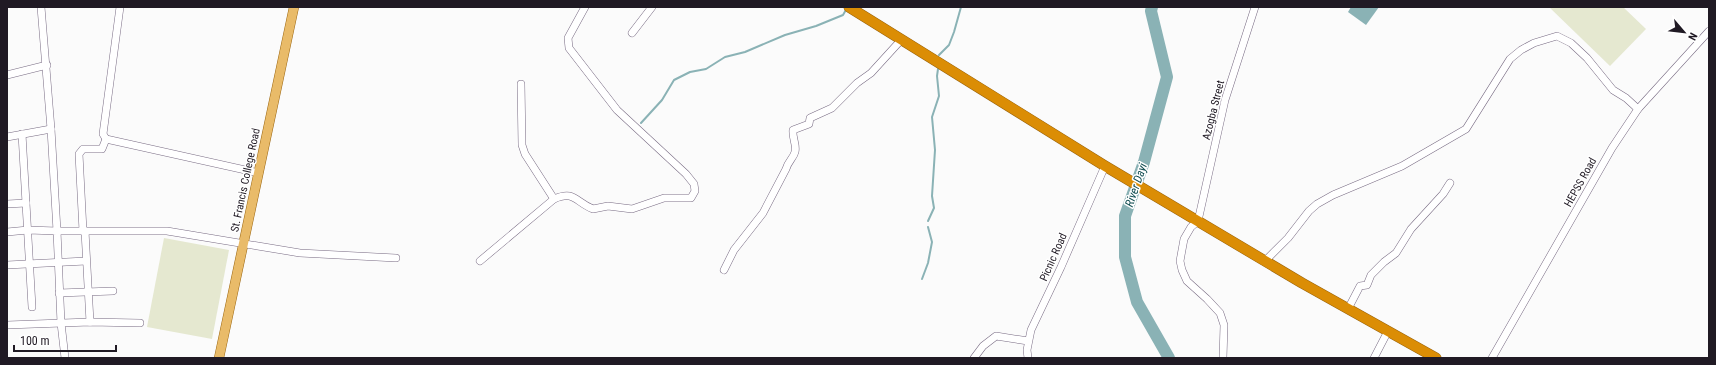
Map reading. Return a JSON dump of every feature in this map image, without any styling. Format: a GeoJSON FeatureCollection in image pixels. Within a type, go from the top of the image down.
{"type":"FeatureCollection","features":[{"type":"Feature","properties":{"kind":"highway"},"geometry":{"type":"LineString","coordinates":[[848,7],[1149,193],[1436,358]]}},
{"type":"Feature","properties":{"kind":"main road","name":"St. Francis College Road"},"geometry":{"type":"LineString","coordinates":[[219,358],[294,7]]}},
{"type":"Feature","properties":{"kind":"street"},"geometry":{"type":"LineString","coordinates":[[41,7],[47,65],[57,231],[59,293],[65,358]]}},
{"type":"Feature","properties":{"kind":"street"},"geometry":{"type":"LineString","coordinates":[[120,7],[103,134],[106,139],[259,173]]}},
{"type":"Feature","properties":{"kind":"street"},"geometry":{"type":"LineString","coordinates":[[480,261],[554,199],[568,195],[593,209],[608,206],[632,209],[664,198],[691,198],[695,191],[694,184],[686,174],[611,104],[569,48],[568,38],[585,7]]}},
{"type":"Feature","properties":{"kind":"street"},"geometry":{"type":"LineString","coordinates":[[632,33],[652,7]]}},
{"type":"Feature","properties":{"kind":"street","name":"Azogba Street"},"geometry":{"type":"LineString","coordinates":[[1198,221],[1226,100],[1256,7]]}},
{"type":"Feature","properties":{"kind":"street","name":"HEPSS Road"},"geometry":{"type":"LineString","coordinates":[[1492,358],[1562,237],[1594,178],[1638,109],[1709,31]]}},
{"type":"Feature","properties":{"kind":"street"},"geometry":{"type":"LineString","coordinates":[[1265,261],[1288,238],[1309,211],[1317,204],[1333,194],[1402,166],[1466,128],[1510,59],[1521,50],[1534,43],[1557,36],[1571,43],[1587,58],[1613,90],[1626,98],[1638,109]]}},
{"type":"Feature","properties":{"kind":"street"},"geometry":{"type":"LineString","coordinates":[[724,270],[734,250],[765,208],[786,169],[788,161],[794,155],[796,148],[792,136],[792,130],[809,124],[810,118],[832,108],[857,83],[871,73],[902,39]]}},
{"type":"Feature","properties":{"kind":"street"},"geometry":{"type":"LineString","coordinates":[[7,75],[47,65]]}},
{"type":"Feature","properties":{"kind":"street"},"geometry":{"type":"LineString","coordinates":[[521,84],[522,145],[525,154],[554,199]]}},
{"type":"Feature","properties":{"kind":"street"},"geometry":{"type":"LineString","coordinates":[[7,137],[51,129]]}},
{"type":"Feature","properties":{"kind":"street"},"geometry":{"type":"LineString","coordinates":[[22,134],[32,307]]}},
{"type":"Feature","properties":{"kind":"street"},"geometry":{"type":"LineString","coordinates":[[90,322],[79,154],[83,149],[102,149],[106,139]]}},
{"type":"Feature","properties":{"kind":"street","name":"Picnic Road"},"geometry":{"type":"LineString","coordinates":[[1028,358],[1028,341],[1105,166]]}},
{"type":"Feature","properties":{"kind":"street"},"geometry":{"type":"LineString","coordinates":[[1348,308],[1360,286],[1367,284],[1371,275],[1396,253],[1411,229],[1450,183]]}},
{"type":"Feature","properties":{"kind":"street"},"geometry":{"type":"LineString","coordinates":[[7,204],[26,203]]}},
{"type":"Feature","properties":{"kind":"street"},"geometry":{"type":"LineString","coordinates":[[1198,221],[1191,227],[1184,239],[1180,261],[1187,282],[1207,299],[1220,313],[1224,325],[1223,358]]}},
{"type":"Feature","properties":{"kind":"street"},"geometry":{"type":"LineString","coordinates":[[7,232],[28,230],[167,231],[244,242],[300,253],[396,258]]}},
{"type":"Feature","properties":{"kind":"street"},"geometry":{"type":"LineString","coordinates":[[7,265],[86,261]]}},
{"type":"Feature","properties":{"kind":"street"},"geometry":{"type":"LineString","coordinates":[[59,293],[113,291]]}},
{"type":"Feature","properties":{"kind":"street"},"geometry":{"type":"LineString","coordinates":[[7,325],[90,322],[140,323]]}},
{"type":"Feature","properties":{"kind":"street"},"geometry":{"type":"LineString","coordinates":[[1374,358],[1388,331]]}},
{"type":"Feature","properties":{"kind":"street"},"geometry":{"type":"LineString","coordinates":[[974,358],[983,346],[996,336],[1028,341]]}},
{"type":"Feature","properties":{"kind":"green space"},"geometry":{"type":"Polygon","coordinates":[[[1549,7],[1623,7],[1646,29],[1610,66],[1549,7]]]}},
{"type":"Feature","properties":{"kind":"green space"},"geometry":{"type":"Polygon","coordinates":[[[164,238],[229,250],[212,339],[147,327],[164,238]]]}},
{"type":"Feature","properties":{"kind":"water"},"geometry":{"type":"Polygon","coordinates":[[[1351,7],[1379,7],[1366,25],[1348,12],[1351,7]]]}},
{"type":"Feature","properties":{"kind":"waterway"},"geometry":{"type":"LineString","coordinates":[[939,55],[949,45],[961,7]]}},
{"type":"Feature","properties":{"kind":"waterway","name":"River Dayi"},"geometry":{"type":"LineString","coordinates":[[1152,7],[1151,11],[1167,77],[1144,162],[1125,216],[1125,257],[1137,302],[1169,358]]}},
{"type":"Feature","properties":{"kind":"waterway"},"geometry":{"type":"LineString","coordinates":[[641,123],[662,100],[674,80],[690,72],[706,69],[725,57],[745,52],[785,35],[816,26],[843,15],[847,8]]}},
{"type":"Feature","properties":{"kind":"waterway"},"geometry":{"type":"LineString","coordinates":[[928,221],[934,208],[932,196],[935,150],[932,117],[939,96],[937,76],[938,69]]}},
{"type":"Feature","properties":{"kind":"waterway"},"geometry":{"type":"LineString","coordinates":[[922,279],[928,263],[932,242],[928,227]]}}]}
